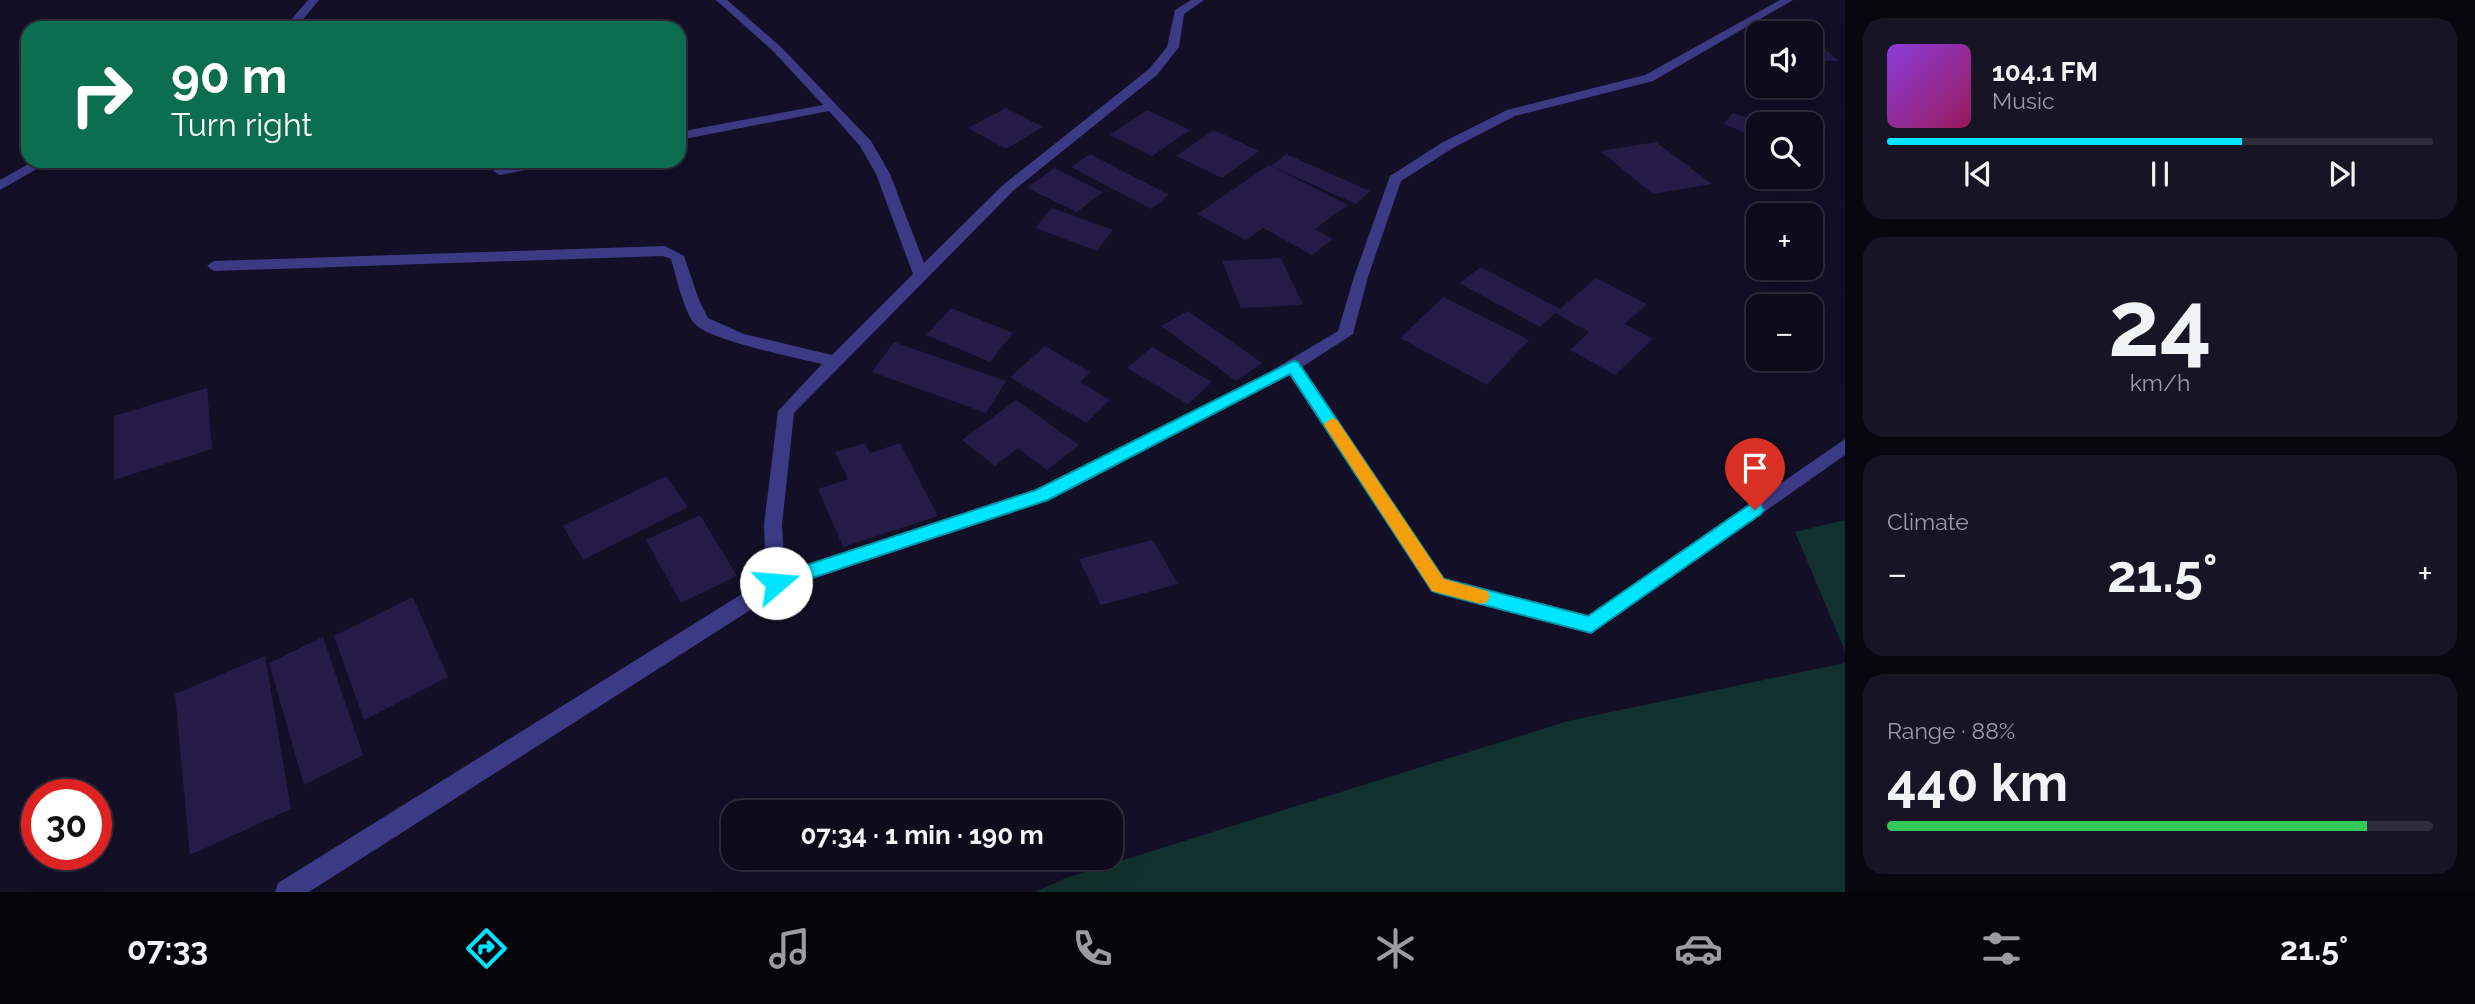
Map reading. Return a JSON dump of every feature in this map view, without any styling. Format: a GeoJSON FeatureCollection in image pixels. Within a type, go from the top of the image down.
{"type":"FeatureCollection","features":[{"type":"Feature","properties":{"kind":"street"},"geometry":{"type":"LineString","coordinates":[[296,21],[314,0]]}},
{"type":"Feature","properties":{"kind":"street"},"geometry":{"type":"LineString","coordinates":[[721,0],[776,49],[866,144],[883,174],[922,277]]}},
{"type":"Feature","properties":{"kind":"street"},"geometry":{"type":"LineString","coordinates":[[776,583],[773,525],[786,411],[1008,188],[1153,72],[1173,47],[1179,12],[1199,0]]}},
{"type":"Feature","properties":{"kind":"street"},"geometry":{"type":"LineString","coordinates":[[287,892],[776,583],[1042,495],[1293,366],[1345,334],[1395,179],[1448,145],[1511,113],[1649,78],[1788,0]]}},
{"type":"Feature","properties":{"kind":"street"},"geometry":{"type":"LineString","coordinates":[[686,135],[832,107]]}},
{"type":"Feature","properties":{"kind":"street"},"geometry":{"type":"LineString","coordinates":[[0,186],[32,168]]}},
{"type":"Feature","properties":{"kind":"street"},"geometry":{"type":"LineString","coordinates":[[499,171],[514,168]]}},
{"type":"Feature","properties":{"kind":"street"},"geometry":{"type":"LineString","coordinates":[[214,266],[665,251],[677,256],[691,300],[702,322],[740,338],[835,362]]}},
{"type":"Feature","properties":{"kind":"street"},"geometry":{"type":"LineString","coordinates":[[1293,366],[1438,585],[1591,625],[1845,446]]}},
{"type":"Feature","properties":{"kind":"green space"},"geometry":{"type":"Polygon","coordinates":[[[1845,520],[1845,651],[1795,532],[1845,520]]]}},
{"type":"Feature","properties":{"kind":"green space"},"geometry":{"type":"Polygon","coordinates":[[[1845,663],[1845,892],[1035,892],[1092,870],[1123,870],[1123,860],[1568,721],[1845,663]]]}},
{"type":"Feature","properties":{"kind":"building"},"geometry":{"type":"Polygon","coordinates":[[[1823,48],[1839,61],[1823,61],[1823,48]]]}},
{"type":"Feature","properties":{"kind":"building"},"geometry":{"type":"Polygon","coordinates":[[[1006,108],[1043,127],[1006,149],[968,128],[1006,108]]]}},
{"type":"Feature","properties":{"kind":"building"},"geometry":{"type":"Polygon","coordinates":[[[1147,110],[1190,130],[1152,156],[1110,135],[1147,110]]]}},
{"type":"Feature","properties":{"kind":"building"},"geometry":{"type":"Polygon","coordinates":[[[1733,113],[1746,118],[1746,133],[1723,124],[1733,113]]]}},
{"type":"Feature","properties":{"kind":"building"},"geometry":{"type":"Polygon","coordinates":[[[1214,130],[1259,151],[1222,178],[1176,156],[1214,130]]]}},
{"type":"Feature","properties":{"kind":"building"},"geometry":{"type":"Polygon","coordinates":[[[1656,142],[1712,184],[1653,194],[1600,151],[1656,142]]]}},
{"type":"Feature","properties":{"kind":"building"},"geometry":{"type":"Polygon","coordinates":[[[1090,154],[1169,195],[1151,209],[1071,167],[1090,154]]]}},
{"type":"Feature","properties":{"kind":"building"},"geometry":{"type":"Polygon","coordinates":[[[1286,154],[1370,191],[1356,204],[1271,166],[1286,154]]]}},
{"type":"Feature","properties":{"kind":"building"},"geometry":{"type":"Polygon","coordinates":[[[1269,165],[1348,205],[1315,229],[1333,239],[1312,255],[1263,228],[1246,240],[1197,214],[1269,165]]]}},
{"type":"Feature","properties":{"kind":"building"},"geometry":{"type":"Polygon","coordinates":[[[1054,168],[1103,192],[1077,212],[1027,188],[1054,168]]]}},
{"type":"Feature","properties":{"kind":"building"},"geometry":{"type":"Polygon","coordinates":[[[1052,208],[1113,230],[1097,251],[1035,228],[1052,208]]]}},
{"type":"Feature","properties":{"kind":"building"},"geometry":{"type":"Polygon","coordinates":[[[1281,258],[1303,305],[1241,308],[1222,261],[1281,258]]]}},
{"type":"Feature","properties":{"kind":"building"},"geometry":{"type":"Polygon","coordinates":[[[1481,267],[1560,309],[1596,278],[1647,304],[1625,324],[1653,339],[1615,375],[1570,350],[1589,332],[1555,313],[1540,327],[1459,283],[1481,267]]]}},
{"type":"Feature","properties":{"kind":"building"},"geometry":{"type":"Polygon","coordinates":[[[1443,297],[1529,340],[1487,385],[1400,338],[1443,297]]]}},
{"type":"Feature","properties":{"kind":"building"},"geometry":{"type":"Polygon","coordinates":[[[951,308],[1013,333],[990,362],[926,335],[951,308]]]}},
{"type":"Feature","properties":{"kind":"building"},"geometry":{"type":"Polygon","coordinates":[[[1188,311],[1262,363],[1236,381],[1161,326],[1188,311]]]}},
{"type":"Feature","properties":{"kind":"building"},"geometry":{"type":"Polygon","coordinates":[[[894,342],[1006,381],[986,413],[872,372],[894,342]]]}},
{"type":"Feature","properties":{"kind":"building"},"geometry":{"type":"Polygon","coordinates":[[[1045,346],[1090,372],[1080,382],[1110,400],[1086,423],[1010,377],[1045,346]]]}},
{"type":"Feature","properties":{"kind":"building"},"geometry":{"type":"Polygon","coordinates":[[[1152,347],[1212,382],[1188,404],[1127,368],[1152,347]]]}},
{"type":"Feature","properties":{"kind":"building"},"geometry":{"type":"Polygon","coordinates":[[[207,388],[212,449],[114,480],[114,416],[207,388]]]}},
{"type":"Feature","properties":{"kind":"building"},"geometry":{"type":"Polygon","coordinates":[[[1016,400],[1079,445],[1047,470],[1018,448],[995,466],[962,440],[1016,400]]]}},
{"type":"Feature","properties":{"kind":"building"},"geometry":{"type":"Polygon","coordinates":[[[865,443],[870,453],[900,443],[938,516],[843,547],[818,489],[848,479],[835,452],[865,443]]]}},
{"type":"Feature","properties":{"kind":"building"},"geometry":{"type":"Polygon","coordinates":[[[666,476],[688,507],[583,560],[563,526],[666,476]]]}},
{"type":"Feature","properties":{"kind":"building"},"geometry":{"type":"Polygon","coordinates":[[[700,515],[737,576],[681,603],[646,540],[700,515]]]}},
{"type":"Feature","properties":{"kind":"building"},"geometry":{"type":"Polygon","coordinates":[[[1153,540],[1178,584],[1101,605],[1079,559],[1153,540]]]}},
{"type":"Feature","properties":{"kind":"building"},"geometry":{"type":"Polygon","coordinates":[[[413,597],[448,677],[364,720],[334,636],[413,597]]]}},
{"type":"Feature","properties":{"kind":"building"},"geometry":{"type":"Polygon","coordinates":[[[323,637],[363,755],[304,785],[269,663],[323,637]]]}},
{"type":"Feature","properties":{"kind":"building"},"geometry":{"type":"Polygon","coordinates":[[[265,656],[291,809],[190,855],[175,694],[265,656]]]}},
{"type":"Feature","properties":{"kind":"slow traffic"},"geometry":{"type":"LineString","coordinates":[[1332,424],[1438,585],[1481,596]]}},
{"type":"Feature","properties":{"kind":"route"},"geometry":{"type":"LineString","coordinates":[[776,583],[1042,495],[1293,366],[1438,585],[1591,625],[1755,510]]}}]}
